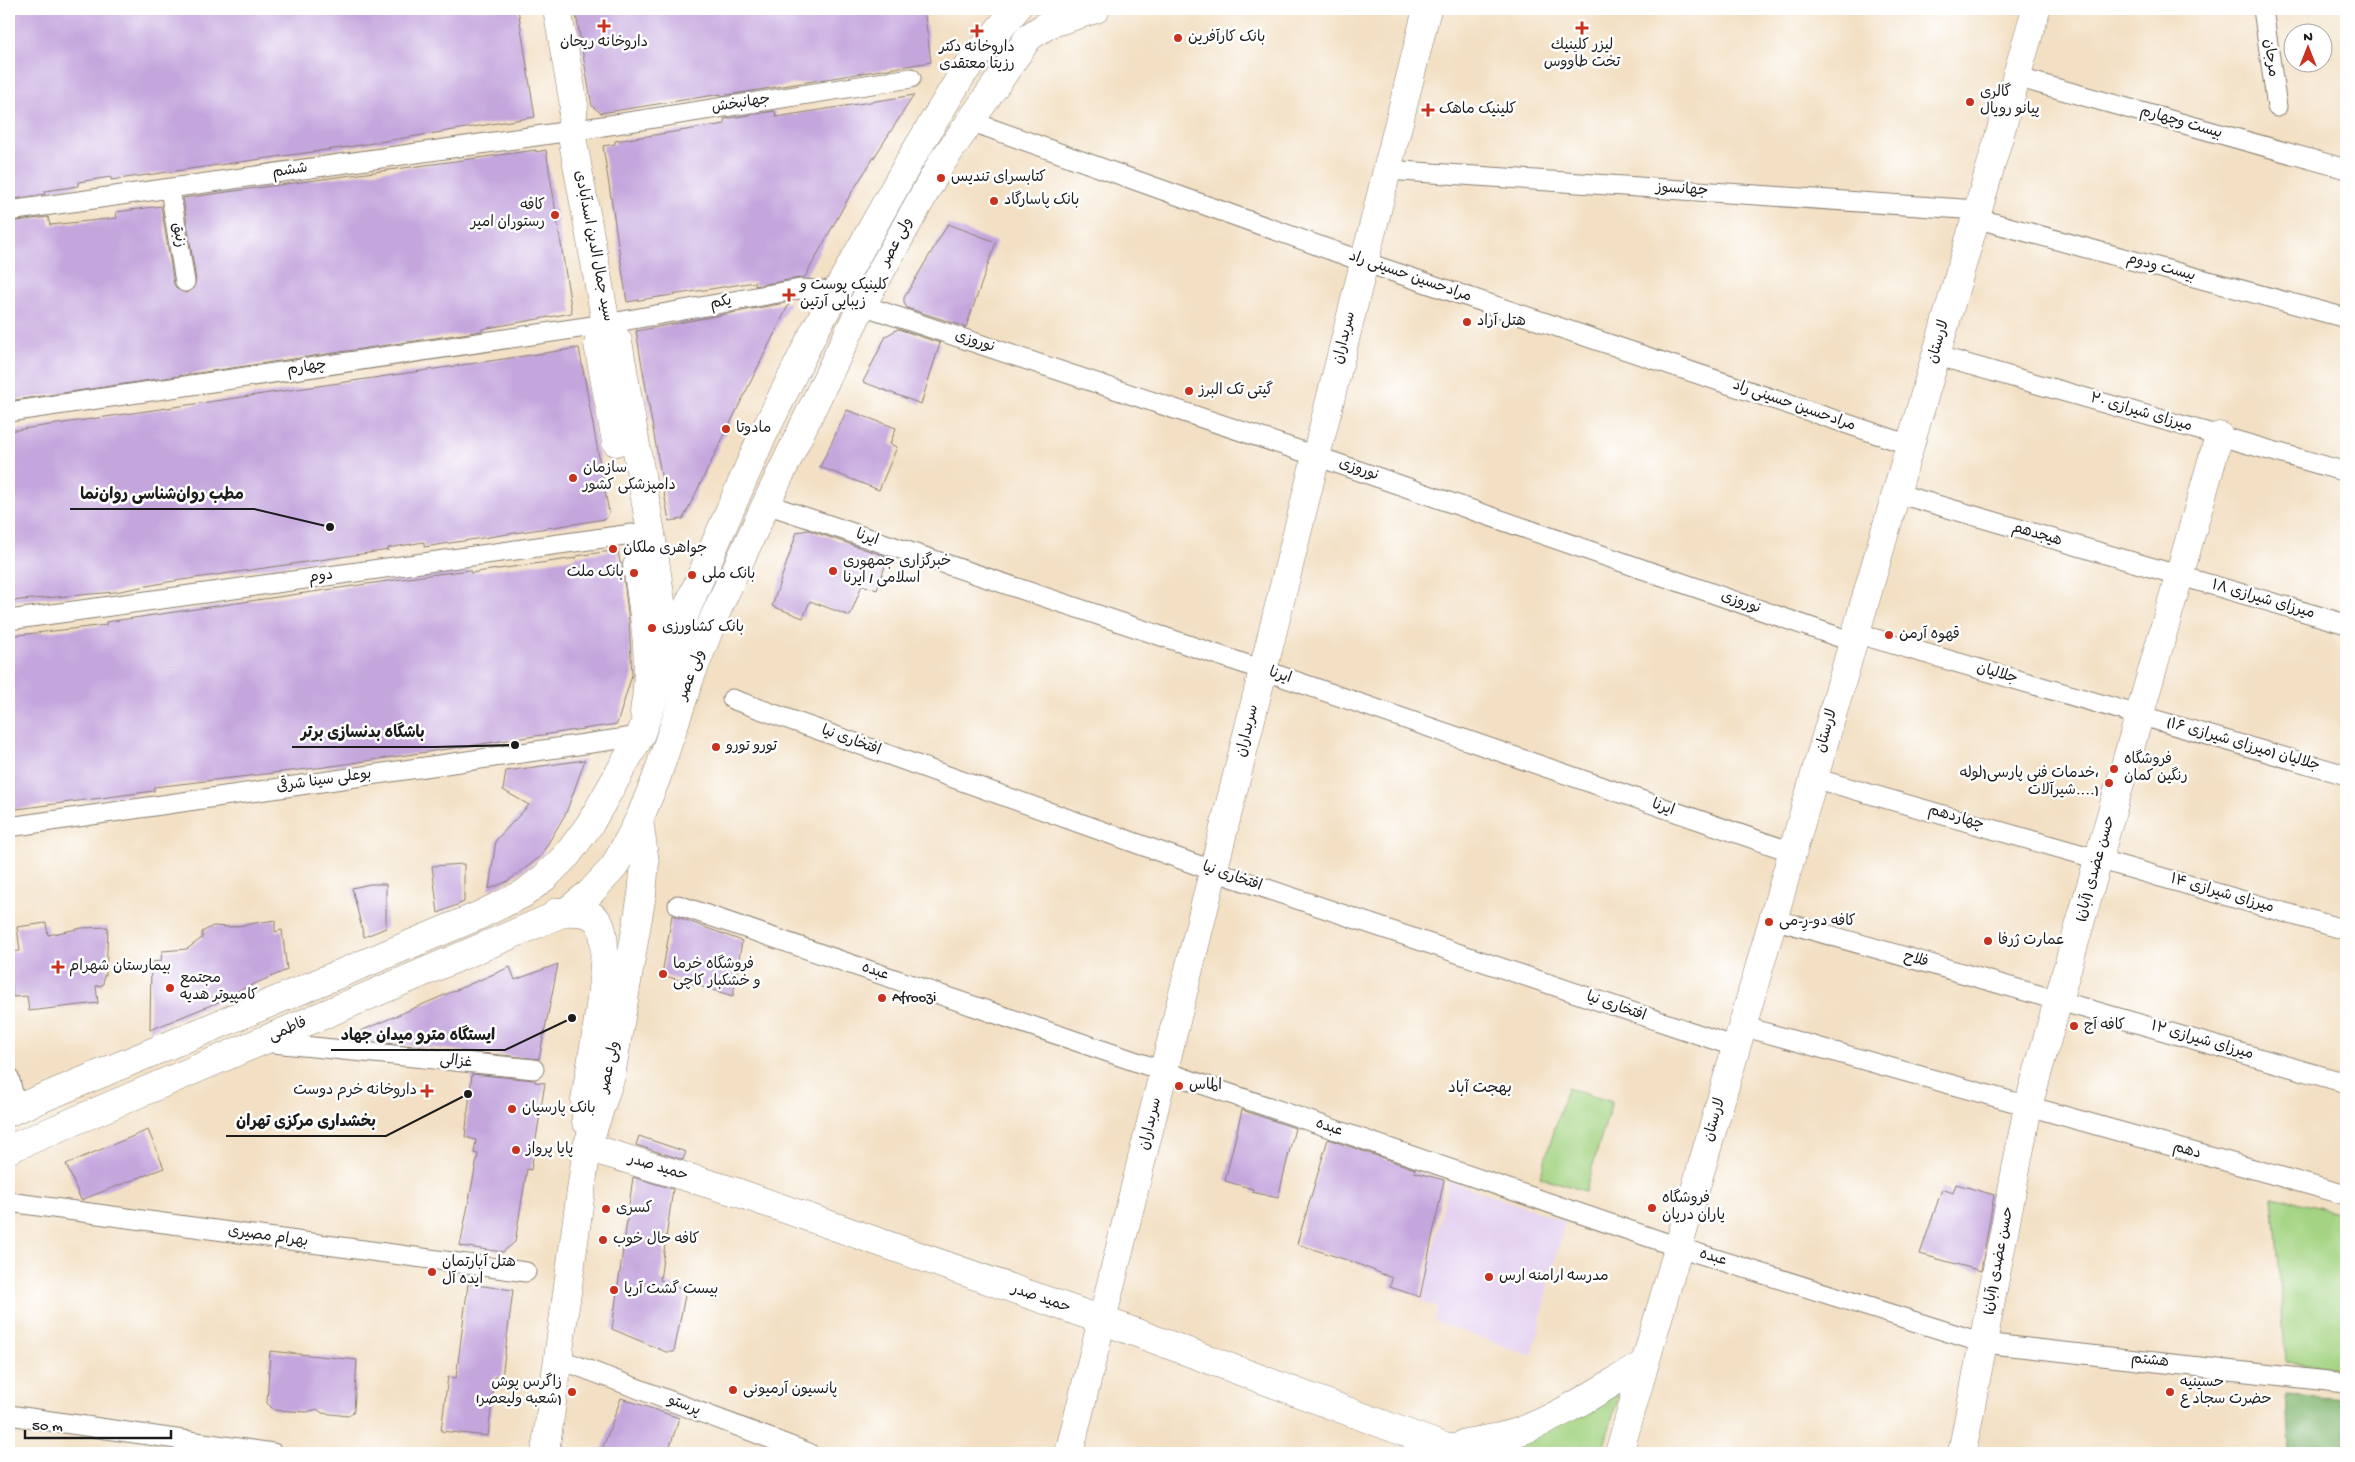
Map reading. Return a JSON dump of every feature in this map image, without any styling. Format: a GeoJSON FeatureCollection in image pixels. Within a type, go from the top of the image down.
{"type":"FeatureCollection","features":[{"type":"Feature","properties":{"kind":"main road","name":"سید جمال الدین اسدآبادی"},"geometry":{"type":"LineString","coordinates":[[538,9],[556,109],[571,131]]}},
{"type":"Feature","properties":{"kind":"main road","name":"سید جمال الدین اسدآبادی"},"geometry":{"type":"LineString","coordinates":[[557,9],[574,105],[571,131],[606,324],[618,340],[669,655]]}},
{"type":"Feature","properties":{"kind":"main road","name":"ولی عصر"},"geometry":{"type":"LineString","coordinates":[[545,1453],[587,1146],[611,1076],[642,894],[645,863],[639,820],[656,780],[690,678],[766,504],[862,305],[929,183],[1029,38],[1049,24],[1096,9]]}},
{"type":"Feature","properties":{"kind":"main road","name":"سربداران"},"geometry":{"type":"LineString","coordinates":[[1069,1453],[1427,9]]}},
{"type":"Feature","properties":{"kind":"main road","name":"لارستان"},"geometry":{"type":"LineString","coordinates":[[1618,1453],[2036,9]]}},
{"type":"Feature","properties":{"kind":"main road","name":"ولی عصر"},"geometry":{"type":"LineString","coordinates":[[478,916],[522,894],[555,868],[590,824],[640,736],[669,655],[760,441],[836,291],[909,162],[963,73],[1015,10]]}},
{"type":"Feature","properties":{"kind":"main road"},"geometry":{"type":"LineString","coordinates":[[606,324],[598,344],[632,534],[646,633],[647,693],[640,736]]}},
{"type":"Feature","properties":{"kind":"main road","name":"حسن عضدی (آبان)"},"geometry":{"type":"LineString","coordinates":[[1962,1453],[2028,1106],[2219,436]]}},
{"type":"Feature","properties":{"kind":"main road"},"geometry":{"type":"LineString","coordinates":[[661,601],[671,607],[679,607],[697,589]]}},
{"type":"Feature","properties":{"kind":"main road"},"geometry":{"type":"LineString","coordinates":[[669,655],[675,668],[690,678]]}},
{"type":"Feature","properties":{"kind":"main road"},"geometry":{"type":"LineString","coordinates":[[566,912],[590,893],[614,867],[639,820]]}},
{"type":"Feature","properties":{"kind":"main road"},"geometry":{"type":"LineString","coordinates":[[19,1144],[13,1110],[478,916],[566,912],[585,913],[599,922],[606,950],[606,964],[585,1100],[587,1146]]}},
{"type":"Feature","properties":{"kind":"main road","name":"فاطمی"},"geometry":{"type":"LineString","coordinates":[[19,1144],[566,912]]}},
{"type":"Feature","properties":{"kind":"main road","name":"حمید صدر"},"geometry":{"type":"LineString","coordinates":[[587,1146],[736,1192],[1102,1320],[1443,1451],[1475,1447],[1493,1453]]}},
{"type":"Feature","properties":{"kind":"main road"},"geometry":{"type":"LineString","coordinates":[[1443,1451],[1531,1427],[1563,1412],[1644,1364]]}},
{"type":"Feature","properties":{"kind":"street","name":"مرجان"},"geometry":{"type":"LineString","coordinates":[[2263,9],[2277,107]]}},
{"type":"Feature","properties":{"kind":"street","name":"بیست وچهارم"},"geometry":{"type":"LineString","coordinates":[[2016,77],[2346,169]]}},
{"type":"Feature","properties":{"kind":"street","name":"جهانبخش"},"geometry":{"type":"LineString","coordinates":[[571,131],[911,78]]}},
{"type":"Feature","properties":{"kind":"street","name":"مرادحسین حسینی راد"},"geometry":{"type":"LineString","coordinates":[[970,121],[1364,262],[1910,445]]}},
{"type":"Feature","properties":{"kind":"street","name":"ششم"},"geometry":{"type":"LineString","coordinates":[[9,211],[571,131]]}},
{"type":"Feature","properties":{"kind":"street","name":"جهانسوز"},"geometry":{"type":"LineString","coordinates":[[1387,170],[1976,214]]}},
{"type":"Feature","properties":{"kind":"street","name":"زنبق"},"geometry":{"type":"LineString","coordinates":[[170,188],[185,282]]}},
{"type":"Feature","properties":{"kind":"street","name":"بیست ودوم"},"geometry":{"type":"LineString","coordinates":[[1976,214],[2346,318]]}},
{"type":"Feature","properties":{"kind":"street","name":"یکم"},"geometry":{"type":"LineString","coordinates":[[606,324],[800,289],[836,291]]}},
{"type":"Feature","properties":{"kind":"street","name":"نوروزی"},"geometry":{"type":"LineString","coordinates":[[862,305],[1854,637]]}},
{"type":"Feature","properties":{"kind":"street","name":"چهارم"},"geometry":{"type":"LineString","coordinates":[[9,412],[606,324]]}},
{"type":"Feature","properties":{"kind":"street","name":"میرزای شیرازی ۲۰"},"geometry":{"type":"LineString","coordinates":[[1935,355],[2346,472]]}},
{"type":"Feature","properties":{"kind":"street","name":"هیجدهم"},"geometry":{"type":"LineString","coordinates":[[1896,493],[2179,577]]}},
{"type":"Feature","properties":{"kind":"street","name":"ايرنا"},"geometry":{"type":"LineString","coordinates":[[766,504],[1263,670],[1792,852]]}},
{"type":"Feature","properties":{"kind":"street","name":"دوم"},"geometry":{"type":"LineString","coordinates":[[9,620],[632,534]]}},
{"type":"Feature","properties":{"kind":"street","name":"میرزای شیرازی ۱۸"},"geometry":{"type":"LineString","coordinates":[[2179,577],[2346,624]]}},
{"type":"Feature","properties":{"kind":"street","name":"جلالیان"},"geometry":{"type":"LineString","coordinates":[[1854,637],[2140,715]]}},
{"type":"Feature","properties":{"kind":"street","name":"افتخاری نیا"},"geometry":{"type":"LineString","coordinates":[[732,699],[1214,871],[1739,1036],[2028,1106]]}},
{"type":"Feature","properties":{"kind":"street","name":"جلالیان (میرزای شیرازی ۱۶)"},"geometry":{"type":"LineString","coordinates":[[2140,715],[2346,775]]}},
{"type":"Feature","properties":{"kind":"street","name":"بوعلی سینا شرقی"},"geometry":{"type":"LineString","coordinates":[[9,827],[640,736]]}},
{"type":"Feature","properties":{"kind":"street","name":"چهاردهم"},"geometry":{"type":"LineString","coordinates":[[1814,778],[2099,859]]}},
{"type":"Feature","properties":{"kind":"street","name":"میرزای شیرازی ۱۴"},"geometry":{"type":"LineString","coordinates":[[2099,859],[2346,930]]}},
{"type":"Feature","properties":{"kind":"street","name":"عبده"},"geometry":{"type":"LineString","coordinates":[[678,905],[1678,1247],[1983,1343]]}},
{"type":"Feature","properties":{"kind":"street","name":"فلاح"},"geometry":{"type":"LineString","coordinates":[[1773,919],[2058,1000]]}},
{"type":"Feature","properties":{"kind":"street","name":"میرزای شیرازی ۱۲"},"geometry":{"type":"LineString","coordinates":[[2058,1000],[2346,1082]]}},
{"type":"Feature","properties":{"kind":"street","name":"غزالی"},"geometry":{"type":"LineString","coordinates":[[259,1042],[534,1069]]}},
{"type":"Feature","properties":{"kind":"street"},"geometry":{"type":"LineString","coordinates":[[9,1077],[13,1110]]}},
{"type":"Feature","properties":{"kind":"street","name":"دهم"},"geometry":{"type":"LineString","coordinates":[[2028,1106],[2346,1195]]}},
{"type":"Feature","properties":{"kind":"street","name":"بهرام مصیری"},"geometry":{"type":"LineString","coordinates":[[9,1202],[526,1272]]}},
{"type":"Feature","properties":{"kind":"street","name":"هشتم"},"geometry":{"type":"LineString","coordinates":[[1983,1343],[2346,1383]]}},
{"type":"Feature","properties":{"kind":"street","name":"پرستو"},"geometry":{"type":"LineString","coordinates":[[559,1359],[809,1453]]}},
{"type":"Feature","properties":{"kind":"street"},"geometry":{"type":"LineString","coordinates":[[9,1415],[273,1453]]}},
{"type":"Feature","properties":{"kind":"shaded area","name":"مدرسه ارامنه ارس"},"geometry":{"type":"Polygon","coordinates":[[[1449,1181],[1565,1221],[1532,1356],[1434,1321],[1438,1307],[1421,1301],[1449,1181]]]}},
{"type":"Feature","properties":{"kind":"green space"},"geometry":{"type":"Polygon","coordinates":[[[1567,1088],[1612,1102],[1585,1191],[1540,1177],[1567,1088]]]}},
{"type":"Feature","properties":{"kind":"green space"},"geometry":{"type":"Polygon","coordinates":[[[2272,1196],[2346,1214],[2346,1368],[2286,1362],[2272,1196]]]}},
{"type":"Feature","properties":{"kind":"green space"},"geometry":{"type":"Polygon","coordinates":[[[1624,1377],[1602,1453],[1529,1453],[1503,1443],[1624,1377]]]}},
{"type":"Feature","properties":{"kind":"green space"},"geometry":{"type":"Polygon","coordinates":[[[2286,1395],[2346,1399],[2346,1453],[2289,1453],[2286,1395]]]}},
{"type":"Feature","properties":{"kind":"building"},"geometry":{"type":"Polygon","coordinates":[[[9,9],[518,9],[535,117],[348,147],[111,180],[111,177],[78,182],[78,186],[45,191],[45,194],[9,200],[9,9]]]}},
{"type":"Feature","properties":{"kind":"building"},"geometry":{"type":"Polygon","coordinates":[[[575,9],[924,9],[931,62],[721,96],[721,94],[601,113],[592,106],[575,9]]]}},
{"type":"Feature","properties":{"kind":"building"},"geometry":{"type":"Polygon","coordinates":[[[914,95],[850,195],[805,277],[755,286],[755,282],[627,302],[603,146],[615,144],[615,141],[725,124],[724,119],[775,111],[776,117],[914,95]]]}},
{"type":"Feature","properties":{"kind":"building"},"geometry":{"type":"Polygon","coordinates":[[[536,150],[536,152],[546,150],[572,313],[482,329],[482,331],[9,401],[9,222],[48,217],[50,225],[117,218],[116,212],[161,206],[174,284],[177,289],[186,293],[192,290],[196,280],[183,198],[536,150]]]}},
{"type":"Feature","properties":{"kind":"building"},"geometry":{"type":"Polygon","coordinates":[[[948,224],[996,242],[966,327],[907,308],[904,303],[904,298],[948,224]]]}},
{"type":"Feature","properties":{"kind":"building"},"geometry":{"type":"Polygon","coordinates":[[[790,302],[683,519],[669,521],[636,331],[790,302]]]}},
{"type":"Feature","properties":{"kind":"building"},"geometry":{"type":"Polygon","coordinates":[[[898,329],[940,343],[921,404],[863,382],[886,336],[898,329]]]}},
{"type":"Feature","properties":{"kind":"building"},"geometry":{"type":"Polygon","coordinates":[[[579,348],[609,513],[606,519],[424,547],[424,542],[388,548],[389,550],[168,582],[115,592],[9,601],[9,431],[579,348]]]}},
{"type":"Feature","properties":{"kind":"building"},"geometry":{"type":"Polygon","coordinates":[[[847,410],[896,428],[890,444],[897,447],[879,490],[820,467],[847,410]]]}},
{"type":"Feature","properties":{"kind":"building","name":"خبرگزاری جمهوری اسلامی / ایرنا"},"geometry":{"type":"Polygon","coordinates":[[[808,530],[888,557],[877,590],[862,585],[850,616],[810,601],[803,618],[772,606],[797,532],[808,530]]]}},
{"type":"Feature","properties":{"kind":"building"},"geometry":{"type":"Polygon","coordinates":[[[618,550],[620,563],[622,563],[629,622],[632,675],[617,724],[325,767],[154,787],[154,791],[9,810],[9,636],[106,625],[106,622],[429,575],[470,570],[470,573],[618,550]]]}},
{"type":"Feature","properties":{"kind":"building"},"geometry":{"type":"Polygon","coordinates":[[[585,760],[566,813],[540,857],[508,881],[489,889],[496,840],[529,805],[503,790],[506,771],[585,760]]]}},
{"type":"Feature","properties":{"kind":"building"},"geometry":{"type":"Polygon","coordinates":[[[464,864],[464,902],[438,913],[432,866],[464,864]]]}},
{"type":"Feature","properties":{"kind":"building"},"geometry":{"type":"Polygon","coordinates":[[[370,884],[386,884],[386,928],[364,937],[352,888],[370,884]]]}},
{"type":"Feature","properties":{"kind":"building"},"geometry":{"type":"Polygon","coordinates":[[[672,915],[742,941],[733,996],[662,975],[672,915]]]}},
{"type":"Feature","properties":{"kind":"building"},"geometry":{"type":"Polygon","coordinates":[[[275,920],[275,932],[282,930],[287,970],[233,993],[233,996],[150,1030],[151,962],[161,961],[162,951],[187,949],[202,938],[202,932],[213,926],[230,927],[275,920]]]}},
{"type":"Feature","properties":{"kind":"building","name":"بيمارستان شهرام"},"geometry":{"type":"Polygon","coordinates":[[[46,923],[48,935],[82,928],[108,927],[106,975],[104,975],[103,985],[96,986],[98,1003],[29,1011],[27,996],[13,997],[9,952],[20,951],[17,927],[46,923]]]}},
{"type":"Feature","properties":{"kind":"building"},"geometry":{"type":"Polygon","coordinates":[[[558,964],[539,1059],[356,1040],[356,1033],[510,967],[515,980],[558,964]]]}},
{"type":"Feature","properties":{"kind":"building"},"geometry":{"type":"Polygon","coordinates":[[[472,1074],[535,1080],[535,1082],[545,1083],[531,1170],[527,1169],[515,1242],[503,1252],[460,1246],[478,1154],[474,1153],[476,1140],[465,1137],[472,1074]]]}},
{"type":"Feature","properties":{"kind":"building"},"geometry":{"type":"Polygon","coordinates":[[[1242,1110],[1295,1128],[1278,1198],[1252,1192],[1253,1189],[1225,1181],[1242,1110]]]}},
{"type":"Feature","properties":{"kind":"building"},"geometry":{"type":"Polygon","coordinates":[[[148,1130],[164,1168],[81,1200],[66,1164],[148,1130]]]}},
{"type":"Feature","properties":{"kind":"building"},"geometry":{"type":"Polygon","coordinates":[[[639,1136],[686,1152],[683,1160],[636,1145],[639,1136]]]}},
{"type":"Feature","properties":{"kind":"building"},"geometry":{"type":"Polygon","coordinates":[[[1328,1139],[1415,1169],[1414,1172],[1444,1180],[1420,1297],[1390,1287],[1392,1278],[1353,1262],[1297,1244],[1328,1139]]]}},
{"type":"Feature","properties":{"kind":"building"},"geometry":{"type":"Polygon","coordinates":[[[633,1177],[673,1189],[660,1280],[686,1290],[674,1352],[666,1352],[612,1329],[633,1177]]]}},
{"type":"Feature","properties":{"kind":"building"},"geometry":{"type":"Polygon","coordinates":[[[1956,1184],[1994,1195],[1981,1271],[1920,1254],[1942,1189],[1953,1193],[1956,1184]]]}},
{"type":"Feature","properties":{"kind":"building"},"geometry":{"type":"Polygon","coordinates":[[[468,1284],[513,1290],[502,1377],[495,1376],[488,1436],[441,1431],[448,1377],[456,1378],[468,1284]]]}},
{"type":"Feature","properties":{"kind":"building"},"geometry":{"type":"Polygon","coordinates":[[[270,1351],[357,1360],[354,1411],[348,1416],[322,1413],[317,1409],[307,1412],[274,1410],[267,1403],[270,1351]]]}},
{"type":"Feature","properties":{"kind":"building"},"geometry":{"type":"Polygon","coordinates":[[[621,1398],[679,1418],[668,1453],[601,1453],[621,1398]]]}},
{"type":"Feature","properties":{"kind":"place","name":"داروخانه ریحان"},"geometry":{"type":"Point","coordinates":[604,26]}},
{"type":"Feature","properties":{"kind":"place","name":"ليزر كلينيك تخت طاووس"},"geometry":{"type":"Point","coordinates":[1582,28]}},
{"type":"Feature","properties":{"kind":"place","name":"داروخانه دکتر رزیتا معتقدی"},"geometry":{"type":"Point","coordinates":[977,31]}},
{"type":"Feature","properties":{"kind":"place","name":"بانک کارآفرین"},"geometry":{"type":"Point","coordinates":[1178,38]}},
{"type":"Feature","properties":{"kind":"place","name":"گالری پیانو رویال"},"geometry":{"type":"Point","coordinates":[1970,102]}},
{"type":"Feature","properties":{"kind":"place","name":"کلینیک ماهک"},"geometry":{"type":"Point","coordinates":[1428,110]}},
{"type":"Feature","properties":{"kind":"place","name":"کتابسرای تندیس"},"geometry":{"type":"Point","coordinates":[941,178]}},
{"type":"Feature","properties":{"kind":"place","name":"بانک پاسارگاد"},"geometry":{"type":"Point","coordinates":[994,201]}},
{"type":"Feature","properties":{"kind":"place","name":"کافه رستوران امیر"},"geometry":{"type":"Point","coordinates":[555,215]}},
{"type":"Feature","properties":{"kind":"place","name":"کلینیک پوست و زیبایی آرتین"},"geometry":{"type":"Point","coordinates":[789,295]}},
{"type":"Feature","properties":{"kind":"place","name":"هتل آراد"},"geometry":{"type":"Point","coordinates":[1467,322]}},
{"type":"Feature","properties":{"kind":"place","name":"گیتی تک البرز"},"geometry":{"type":"Point","coordinates":[1189,391]}},
{"type":"Feature","properties":{"kind":"place","name":"مادوتا"},"geometry":{"type":"Point","coordinates":[726,429]}},
{"type":"Feature","properties":{"kind":"place","name":"سازمان دامپزشکی کشور"},"geometry":{"type":"Point","coordinates":[573,478]}},
{"type":"Feature","properties":{"kind":"place","name":"مطب روان‌شناسی روان‌نما"},"geometry":{"type":"Point","coordinates":[330,527]}},
{"type":"Feature","properties":{"kind":"place","name":"جواهری ملکان"},"geometry":{"type":"Point","coordinates":[613,549]}},
{"type":"Feature","properties":{"kind":"place","name":"خبرگزاری جمهوری اسلامی / ایرنا"},"geometry":{"type":"Point","coordinates":[833,571]}},
{"type":"Feature","properties":{"kind":"place","name":"بانک ملت"},"geometry":{"type":"Point","coordinates":[634,573]}},
{"type":"Feature","properties":{"kind":"place","name":"بانک ملی"},"geometry":{"type":"Point","coordinates":[692,575]}},
{"type":"Feature","properties":{"kind":"place","name":"بانک کشاورزی"},"geometry":{"type":"Point","coordinates":[652,628]}},
{"type":"Feature","properties":{"kind":"place","name":"قهوه آرمن"},"geometry":{"type":"Point","coordinates":[1889,635]}},
{"type":"Feature","properties":{"kind":"place","name":"باشگاه بدنسازی برتر"},"geometry":{"type":"Point","coordinates":[515,745]}},
{"type":"Feature","properties":{"kind":"place","name":"تورو تورو"},"geometry":{"type":"Point","coordinates":[716,747]}},
{"type":"Feature","properties":{"kind":"place","name":"فروشگاه رنگین کمان"},"geometry":{"type":"Point","coordinates":[2114,769]}},
{"type":"Feature","properties":{"kind":"place","name":"خدمات فنی پارسی(لوله، شیرآلات....)"},"geometry":{"type":"Point","coordinates":[2109,783]}},
{"type":"Feature","properties":{"kind":"place","name":"کافه دو-رِ-می"},"geometry":{"type":"Point","coordinates":[1769,922]}},
{"type":"Feature","properties":{"kind":"place","name":"عمارت ژرفا"},"geometry":{"type":"Point","coordinates":[1988,941]}},
{"type":"Feature","properties":{"kind":"place","name":"بيمارستان شهرام"},"geometry":{"type":"Point","coordinates":[58,967]}},
{"type":"Feature","properties":{"kind":"place","name":"فروشگاه خرما و خشکبار کاچی"},"geometry":{"type":"Point","coordinates":[663,974]}},
{"type":"Feature","properties":{"kind":"place","name":"مجتمع کامپیوتر هدیه"},"geometry":{"type":"Point","coordinates":[170,988]}},
{"type":"Feature","properties":{"kind":"place","name":"Afroozi"},"geometry":{"type":"Point","coordinates":[882,998]}},
{"type":"Feature","properties":{"kind":"place","name":"ایستگاه مترو میدان جهاد"},"geometry":{"type":"Point","coordinates":[572,1018]}},
{"type":"Feature","properties":{"kind":"place","name":"کافه آج"},"geometry":{"type":"Point","coordinates":[2074,1026]}},
{"type":"Feature","properties":{"kind":"place","name":"الماس"},"geometry":{"type":"Point","coordinates":[1179,1086]}},
{"type":"Feature","properties":{"kind":"place","name":"داروخانه خرم دوست"},"geometry":{"type":"Point","coordinates":[427,1091]}},
{"type":"Feature","properties":{"kind":"place","name":"بخشداری مرکزی تهران"},"geometry":{"type":"Point","coordinates":[468,1094]}},
{"type":"Feature","properties":{"kind":"place","name":"بانک پارسیان"},"geometry":{"type":"Point","coordinates":[512,1109]}},
{"type":"Feature","properties":{"kind":"place","name":"پایا پرواز"},"geometry":{"type":"Point","coordinates":[516,1150]}},
{"type":"Feature","properties":{"kind":"place","name":"فروشگاه یاران دریان"},"geometry":{"type":"Point","coordinates":[1652,1208]}},
{"type":"Feature","properties":{"kind":"place","name":"كسرى"},"geometry":{"type":"Point","coordinates":[606,1209]}},
{"type":"Feature","properties":{"kind":"place","name":"کافه حال خوب"},"geometry":{"type":"Point","coordinates":[603,1240]}},
{"type":"Feature","properties":{"kind":"place","name":"هتل آپارتمان ایده آل"},"geometry":{"type":"Point","coordinates":[432,1272]}},
{"type":"Feature","properties":{"kind":"place","name":"مدرسه ارامنه ارس"},"geometry":{"type":"Point","coordinates":[1489,1277]}},
{"type":"Feature","properties":{"kind":"place","name":"بیست گشت آریا"},"geometry":{"type":"Point","coordinates":[614,1290]}},
{"type":"Feature","properties":{"kind":"place","name":"پانسیون آرمیونی"},"geometry":{"type":"Point","coordinates":[733,1390]}},
{"type":"Feature","properties":{"kind":"place","name":"زاگرس پوش (شعبه ولیعصر)"},"geometry":{"type":"Point","coordinates":[572,1392]}},
{"type":"Feature","properties":{"kind":"place","name":"حسینیه حضرت سجاد ع"},"geometry":{"type":"Point","coordinates":[2170,1392]}},
{"type":"Feature","properties":{"kind":"district","name":"بهجت آباد"},"geometry":{"type":"Point","coordinates":[1480,1089]}}]}
